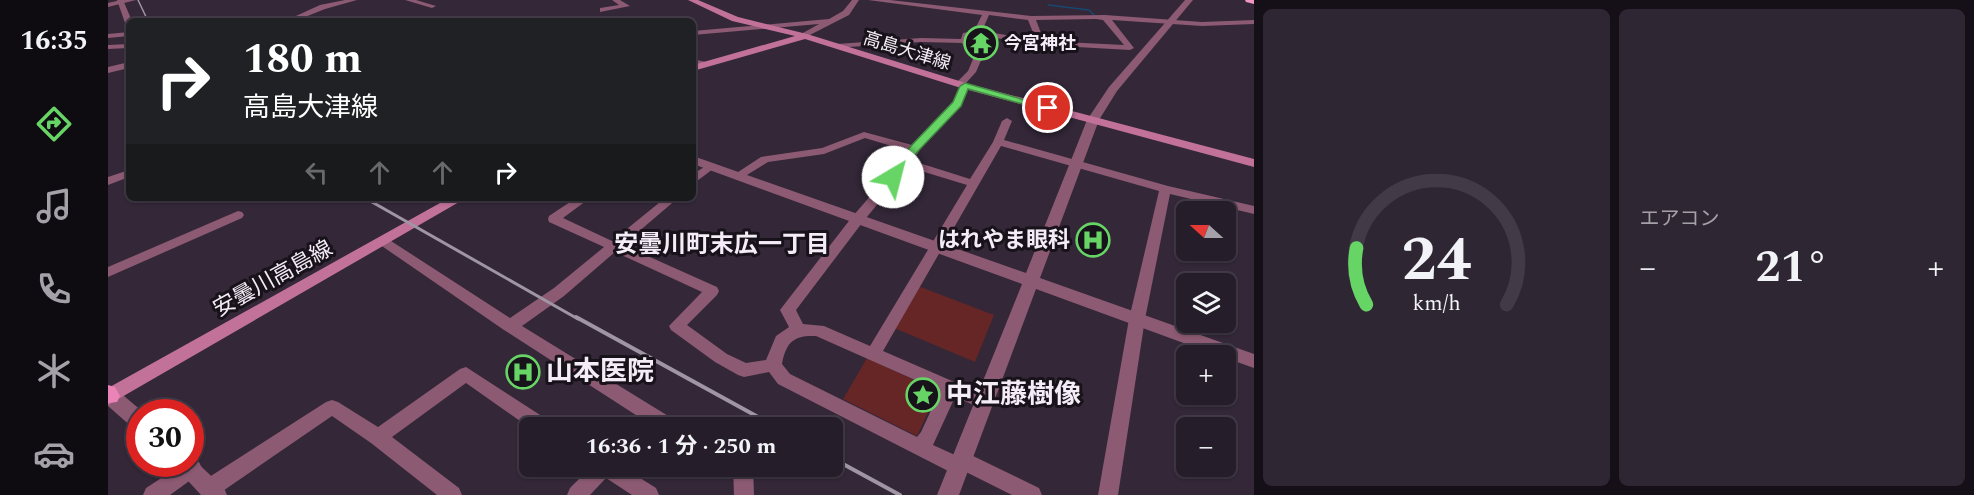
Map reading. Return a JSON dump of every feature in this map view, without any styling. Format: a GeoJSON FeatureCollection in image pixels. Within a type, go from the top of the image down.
{"type":"FeatureCollection","features":[{"type":"Feature","properties":{"kind":"highway"},"geometry":{"type":"LineString","coordinates":[[1249,0],[1254,0]]}},
{"type":"Feature","properties":{"kind":"main road","name":"高島大津線"},"geometry":{"type":"LineString","coordinates":[[692,0],[735,19],[804,36],[962,85],[1254,163]]}},
{"type":"Feature","properties":{"kind":"main road"},"geometry":{"type":"LineString","coordinates":[[696,67],[804,36]]}},
{"type":"Feature","properties":{"kind":"main road","name":"安曇川高島線"},"geometry":{"type":"LineString","coordinates":[[109,396],[454,201]]}},
{"type":"Feature","properties":{"kind":"street"},"geometry":{"type":"LineString","coordinates":[[108,5],[132,0]]}},
{"type":"Feature","properties":{"kind":"street"},"geometry":{"type":"LineString","coordinates":[[296,18],[323,7],[354,0]]}},
{"type":"Feature","properties":{"kind":"street"},"geometry":{"type":"LineString","coordinates":[[408,0],[432,6]]}},
{"type":"Feature","properties":{"kind":"street"},"geometry":{"type":"LineString","coordinates":[[603,10],[626,6],[615,0]]}},
{"type":"Feature","properties":{"kind":"street"},"geometry":{"type":"LineString","coordinates":[[804,36],[834,21],[851,9],[856,0]]}},
{"type":"Feature","properties":{"kind":"street"},"geometry":{"type":"LineString","coordinates":[[871,0],[1031,18],[1105,17],[1202,24],[1254,22]]}},
{"type":"Feature","properties":{"kind":"street"},"geometry":{"type":"LineString","coordinates":[[948,495],[1093,120],[1132,64],[1172,22],[1189,0]]}},
{"type":"Feature","properties":{"kind":"street"},"geometry":{"type":"LineString","coordinates":[[121,1],[127,18]]}},
{"type":"Feature","properties":{"kind":"street"},"geometry":{"type":"LineString","coordinates":[[977,33],[980,22],[986,14]]}},
{"type":"Feature","properties":{"kind":"street"},"geometry":{"type":"LineString","coordinates":[[798,329],[788,310],[915,149],[957,104],[962,85],[972,72],[981,51],[968,47],[965,40],[966,35],[977,33],[1041,43],[1130,48],[1105,17]]}},
{"type":"Feature","properties":{"kind":"street"},"geometry":{"type":"LineString","coordinates":[[1031,18],[1041,43]]}},
{"type":"Feature","properties":{"kind":"street"},"geometry":{"type":"LineString","coordinates":[[696,33],[834,21]]}},
{"type":"Feature","properties":{"kind":"street"},"geometry":{"type":"LineString","coordinates":[[108,36],[126,34]]}},
{"type":"Feature","properties":{"kind":"street"},"geometry":{"type":"LineString","coordinates":[[837,46],[879,42],[965,40]]}},
{"type":"Feature","properties":{"kind":"street"},"geometry":{"type":"LineString","coordinates":[[108,47],[126,46]]}},
{"type":"Feature","properties":{"kind":"street"},"geometry":{"type":"LineString","coordinates":[[696,62],[706,63]]}},
{"type":"Feature","properties":{"kind":"street"},"geometry":{"type":"LineString","coordinates":[[108,70],[126,66]]}},
{"type":"Feature","properties":{"kind":"street"},"geometry":{"type":"LineString","coordinates":[[873,354],[998,142],[1007,121]]}},
{"type":"Feature","properties":{"kind":"street"},"geometry":{"type":"LineString","coordinates":[[738,176],[765,159],[824,151],[865,132],[915,149]]}},
{"type":"Feature","properties":{"kind":"street"},"geometry":{"type":"LineString","coordinates":[[998,142],[1165,189],[1254,210]]}},
{"type":"Feature","properties":{"kind":"street"},"geometry":{"type":"LineString","coordinates":[[696,161],[1254,361]]}},
{"type":"Feature","properties":{"kind":"street"},"geometry":{"type":"LineString","coordinates":[[906,163],[972,183]]}},
{"type":"Feature","properties":{"kind":"street"},"geometry":{"type":"LineString","coordinates":[[696,178],[709,167]]}},
{"type":"Feature","properties":{"kind":"street"},"geometry":{"type":"LineString","coordinates":[[108,181],[126,174]]}},
{"type":"Feature","properties":{"kind":"street"},"geometry":{"type":"LineString","coordinates":[[1108,495],[1137,319],[1165,189]]}},
{"type":"Feature","properties":{"kind":"street"},"geometry":{"type":"LineString","coordinates":[[580,201],[554,219],[608,244],[616,245],[712,291],[677,326],[721,358],[744,370],[773,365]]}},
{"type":"Feature","properties":{"kind":"street"},"geometry":{"type":"LineString","coordinates":[[510,326],[559,292],[668,201]]}},
{"type":"Feature","properties":{"kind":"street"},"geometry":{"type":"LineString","coordinates":[[108,272],[238,214]]}},
{"type":"Feature","properties":{"kind":"street"},"geometry":{"type":"LineString","coordinates":[[384,242],[641,417]]}},
{"type":"Feature","properties":{"kind":"street"},"geometry":{"type":"LineString","coordinates":[[773,365],[777,349],[789,333],[798,329],[818,330],[983,402]]}},
{"type":"Feature","properties":{"kind":"street"},"geometry":{"type":"LineString","coordinates":[[773,365],[784,379],[920,446],[1032,495]]}},
{"type":"Feature","properties":{"kind":"street"},"geometry":{"type":"LineString","coordinates":[[378,437],[466,374],[529,417]]}},
{"type":"Feature","properties":{"kind":"street"},"geometry":{"type":"LineString","coordinates":[[920,446],[928,437],[950,388]]}},
{"type":"Feature","properties":{"kind":"street"},"geometry":{"type":"LineString","coordinates":[[109,396],[126,410]]}},
{"type":"Feature","properties":{"kind":"street"},"geometry":{"type":"LineString","coordinates":[[199,477],[213,492],[332,407],[378,437],[452,495]]}},
{"type":"Feature","properties":{"kind":"street"},"geometry":{"type":"LineString","coordinates":[[153,495],[175,477]]}},
{"type":"Feature","properties":{"kind":"street"},"geometry":{"type":"LineString","coordinates":[[577,495],[594,477]]}},
{"type":"Feature","properties":{"kind":"street"},"geometry":{"type":"LineString","coordinates":[[620,477],[649,495]]}},
{"type":"Feature","properties":{"kind":"street"},"geometry":{"type":"LineString","coordinates":[[743,477],[744,495]]}},
{"type":"Feature","properties":{"kind":"shaded area"},"geometry":{"type":"Polygon","coordinates":[[[918,286],[994,315],[975,362],[894,328],[918,286]]]}},
{"type":"Feature","properties":{"kind":"shaded area"},"geometry":{"type":"Polygon","coordinates":[[[867,358],[938,391],[917,436],[843,399],[867,358]]]}},
{"type":"Feature","properties":{"kind":"waterway"},"geometry":{"type":"LineString","coordinates":[[1048,5],[1089,10],[1095,16]]}},
{"type":"Feature","properties":{"kind":"railway"},"geometry":{"type":"LineString","coordinates":[[138,0],[147,18]]}},
{"type":"Feature","properties":{"kind":"railway"},"geometry":{"type":"LineString","coordinates":[[370,201],[578,319]]}},
{"type":"Feature","properties":{"kind":"railway"},"geometry":{"type":"LineString","coordinates":[[576,317],[758,417]]}},
{"type":"Feature","properties":{"kind":"railway"},"geometry":{"type":"LineString","coordinates":[[843,464],[900,495]]}},
{"type":"Feature","properties":{"kind":"place","name":"今宮神社"},"geometry":{"type":"Point","coordinates":[981,43]}},
{"type":"Feature","properties":{"kind":"place","name":"はれやま眼科"},"geometry":{"type":"Point","coordinates":[1093,240]}},
{"type":"Feature","properties":{"kind":"place","name":"山本医院"},"geometry":{"type":"Point","coordinates":[523,372]}},
{"type":"Feature","properties":{"kind":"place","name":"中江藤樹像"},"geometry":{"type":"Point","coordinates":[923,395]}},
{"type":"Feature","properties":{"kind":"district","name":"安曇川町末広一丁目"},"geometry":{"type":"Point","coordinates":[722,245]}},
{"type":"Feature","properties":{"kind":"route"},"geometry":{"type":"LineString","coordinates":[[893,177],[934,127],[957,104],[965,86],[1048,108]]}}]}
